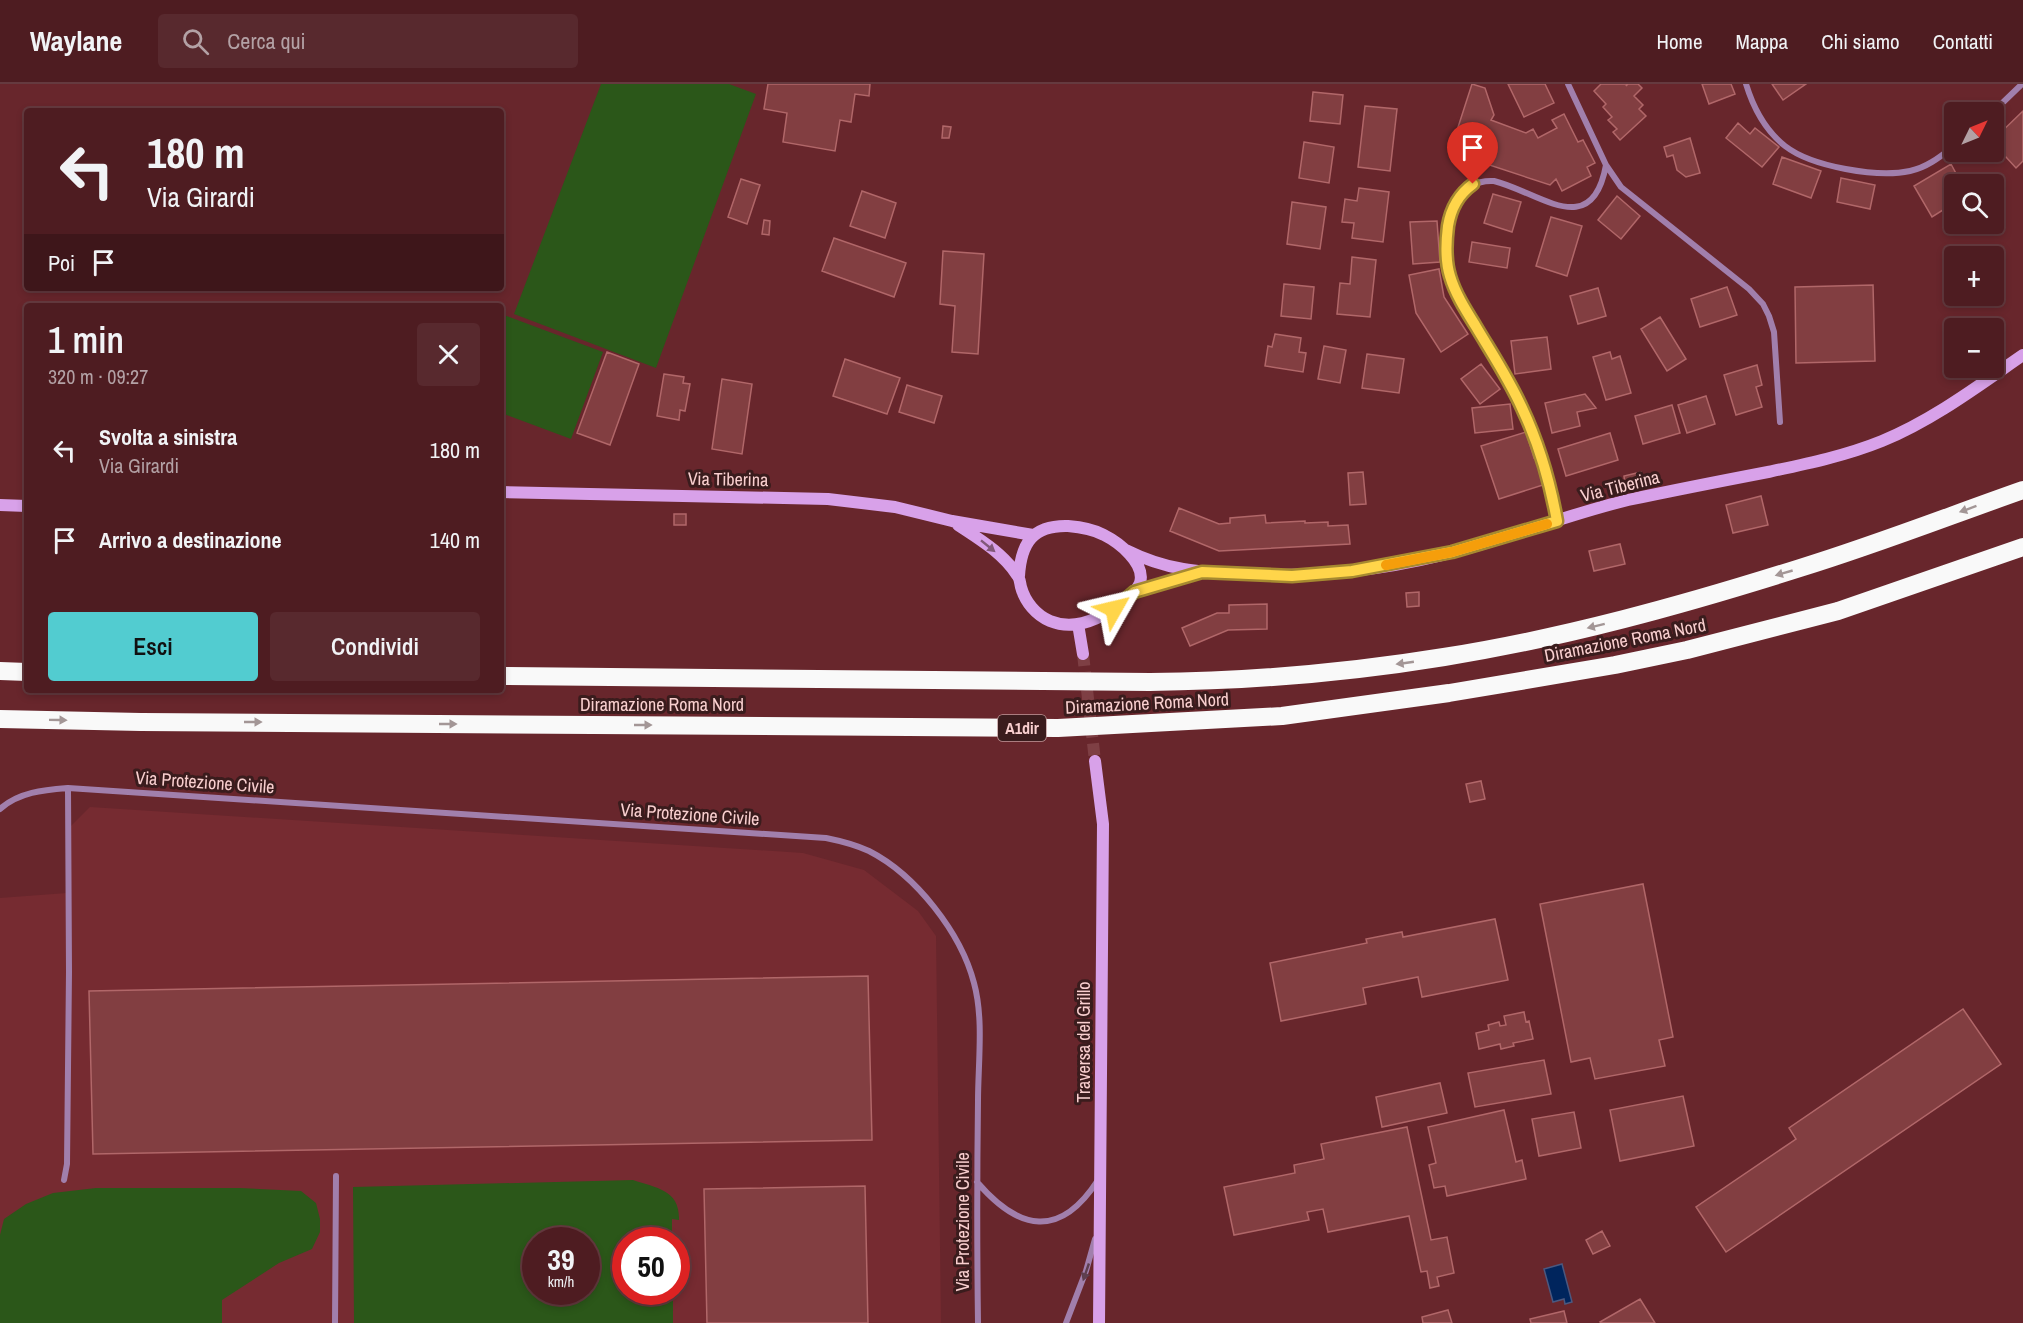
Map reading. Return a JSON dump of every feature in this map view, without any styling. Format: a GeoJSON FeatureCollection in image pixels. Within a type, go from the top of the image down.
{"type":"FeatureCollection","features":[{"type":"Feature","properties":{"kind":"highway","name":"Diramazione Roma Nord"},"geometry":{"type":"LineString","coordinates":[[504,676],[1150,682],[1253,680],[1338,672],[1477,652],[1632,617],[1802,568],[2023,490]]}},
{"type":"Feature","properties":{"kind":"highway","name":"Diramazione Roma Nord"},"geometry":{"type":"LineString","coordinates":[[0,719],[1058,728],[1259,718],[1449,693],[1638,661],[1838,610],[2023,547]]}},
{"type":"Feature","properties":{"kind":"highway"},"geometry":{"type":"LineString","coordinates":[[0,671],[24,672]]}},
{"type":"Feature","properties":{"kind":"main road","name":"Via Tiberina"},"geometry":{"type":"LineString","coordinates":[[504,492],[828,499],[895,507],[952,521],[1033,535],[1050,527],[1078,527],[1102,534],[1146,560],[1171,568],[1202,572],[1292,576],[1352,571],[1445,554],[1625,501],[1820,461],[1866,447],[1915,426],[2023,355]]}},
{"type":"Feature","properties":{"kind":"main road"},"geometry":{"type":"LineString","coordinates":[[0,505],[24,506]]}},
{"type":"Feature","properties":{"kind":"main road","name":"Via Tiberina"},"geometry":{"type":"LineString","coordinates":[[952,521],[987,544],[1019,576],[1025,598],[1036,612],[1062,625],[1078,624],[1102,616],[1134,592],[1202,572]]}},
{"type":"Feature","properties":{"kind":"main road"},"geometry":{"type":"LineString","coordinates":[[1019,576],[1022,555],[1033,535]]}},
{"type":"Feature","properties":{"kind":"main road","name":"Via Tiberina"},"geometry":{"type":"LineString","coordinates":[[1126,550],[1140,571],[1139,584],[1134,592]]}},
{"type":"Feature","properties":{"kind":"main road"},"geometry":{"type":"LineString","coordinates":[[1078,624],[1083,654]]}},
{"type":"Feature","properties":{"kind":"main road","name":"Traversa del Grillo"},"geometry":{"type":"LineString","coordinates":[[1095,761],[1103,824],[1099,1323]]}},
{"type":"Feature","properties":{"kind":"street"},"geometry":{"type":"LineString","coordinates":[[1568,84],[1606,165],[1621,188],[1749,289],[1767,310],[1774,332],[1780,422]]}},
{"type":"Feature","properties":{"kind":"street"},"geometry":{"type":"LineString","coordinates":[[1746,84],[1757,110],[1773,134],[1787,147],[1810,159],[1856,171],[1892,173],[1925,166],[1944,153]]}},
{"type":"Feature","properties":{"kind":"street"},"geometry":{"type":"LineString","coordinates":[[2003,102],[2022,84]]}},
{"type":"Feature","properties":{"kind":"street"},"geometry":{"type":"LineString","coordinates":[[1557,521],[1545,469],[1524,411],[1512,386],[1453,285],[1447,260],[1448,231],[1454,204],[1473,184],[1494,181],[1557,205],[1576,208],[1590,202],[1600,191],[1606,165]]}},
{"type":"Feature","properties":{"kind":"street"},"geometry":{"type":"LineString","coordinates":[[64,1180],[67,1164],[69,972],[68,788]]}},
{"type":"Feature","properties":{"kind":"street","name":"Via Protezione Civile"},"geometry":{"type":"LineString","coordinates":[[0,809],[8,802],[34,791],[68,788],[826,838],[861,848],[893,867],[925,898],[956,939],[971,973],[976,992],[979,1014],[976,1182],[978,1323]]}},
{"type":"Feature","properties":{"kind":"street"},"geometry":{"type":"LineString","coordinates":[[334,1323],[336,1176]]}},
{"type":"Feature","properties":{"kind":"street"},"geometry":{"type":"LineString","coordinates":[[976,1182],[993,1200],[1012,1214],[1031,1221],[1048,1221],[1059,1218],[1078,1206],[1100,1178]]}},
{"type":"Feature","properties":{"kind":"street"},"geometry":{"type":"LineString","coordinates":[[1066,1323],[1086,1271],[1100,1218]]}},
{"type":"Feature","properties":{"kind":"shaded area"},"geometry":{"type":"Polygon","coordinates":[[[90,807],[803,853],[864,870],[918,911],[936,936],[941,1323],[0,1323],[0,898],[67,893],[70,827],[90,807]]]}},
{"type":"Feature","properties":{"kind":"green space"},"geometry":{"type":"Polygon","coordinates":[[[601,84],[729,84],[756,94],[656,368],[514,314],[601,84]]]}},
{"type":"Feature","properties":{"kind":"green space"},"geometry":{"type":"Polygon","coordinates":[[[504,315],[603,352],[571,439],[504,414],[504,315]]]}},
{"type":"Feature","properties":{"kind":"green space"},"geometry":{"type":"Polygon","coordinates":[[[633,1180],[658,1188],[676,1202],[679,1220],[672,1219],[672,1227],[612,1227],[612,1305],[673,1305],[673,1323],[354,1323],[353,1187],[633,1180]]]}},
{"type":"Feature","properties":{"kind":"green space"},"geometry":{"type":"Polygon","coordinates":[[[96,1188],[240,1188],[301,1191],[316,1203],[320,1232],[312,1249],[279,1263],[222,1300],[222,1323],[0,1323],[0,1235],[4,1219],[26,1204],[53,1193],[96,1188]]]}},
{"type":"Feature","properties":{"kind":"water"},"geometry":{"type":"Polygon","coordinates":[[[1562,1264],[1572,1302],[1565,1304],[1564,1299],[1553,1302],[1544,1269],[1562,1264]]]}},
{"type":"Feature","properties":{"kind":"building"},"geometry":{"type":"Polygon","coordinates":[[[768,84],[870,84],[869,96],[855,94],[851,122],[840,120],[835,151],[783,142],[787,113],[764,109],[768,84]]]}},
{"type":"Feature","properties":{"kind":"building"},"geometry":{"type":"Polygon","coordinates":[[[1472,84],[1485,88],[1494,115],[1491,120],[1526,133],[1533,129],[1538,138],[1557,128],[1552,120],[1564,114],[1578,142],[1583,140],[1595,163],[1587,167],[1591,176],[1562,191],[1556,179],[1550,185],[1450,152],[1472,84]]]}},
{"type":"Feature","properties":{"kind":"building"},"geometry":{"type":"Polygon","coordinates":[[[1508,84],[1545,84],[1554,103],[1524,117],[1508,84]]]}},
{"type":"Feature","properties":{"kind":"building"},"geometry":{"type":"Polygon","coordinates":[[[1601,84],[1627,84],[1626,86],[1638,84],[1642,88],[1634,96],[1643,105],[1639,109],[1646,116],[1620,140],[1613,132],[1617,129],[1608,120],[1612,117],[1603,107],[1606,104],[1594,91],[1601,84]]]}},
{"type":"Feature","properties":{"kind":"building"},"geometry":{"type":"Polygon","coordinates":[[[1702,84],[1731,84],[1735,94],[1709,104],[1702,84]]]}},
{"type":"Feature","properties":{"kind":"building"},"geometry":{"type":"Polygon","coordinates":[[[1772,84],[1806,84],[1783,100],[1772,84]]]}},
{"type":"Feature","properties":{"kind":"building"},"geometry":{"type":"Polygon","coordinates":[[[1313,92],[1343,95],[1340,124],[1310,121],[1313,92]]]}},
{"type":"Feature","properties":{"kind":"building"},"geometry":{"type":"Polygon","coordinates":[[[1365,106],[1397,109],[1390,171],[1358,167],[1365,106]]]}},
{"type":"Feature","properties":{"kind":"building"},"geometry":{"type":"Polygon","coordinates":[[[2023,111],[2023,161],[2016,168],[2004,155],[2004,129],[2023,111]]]}},
{"type":"Feature","properties":{"kind":"building"},"geometry":{"type":"Polygon","coordinates":[[[1738,123],[1750,134],[1755,128],[1779,147],[1762,167],[1726,138],[1738,123]]]}},
{"type":"Feature","properties":{"kind":"building"},"geometry":{"type":"Polygon","coordinates":[[[943,126],[951,127],[949,138],[942,138],[943,126]]]}},
{"type":"Feature","properties":{"kind":"building"},"geometry":{"type":"Polygon","coordinates":[[[1690,138],[1700,173],[1686,177],[1677,170],[1673,155],[1667,157],[1664,147],[1690,138]]]}},
{"type":"Feature","properties":{"kind":"building"},"geometry":{"type":"Polygon","coordinates":[[[1304,142],[1334,147],[1329,183],[1299,178],[1304,142]]]}},
{"type":"Feature","properties":{"kind":"building"},"geometry":{"type":"Polygon","coordinates":[[[1782,157],[1821,171],[1811,198],[1773,184],[1782,157]]]}},
{"type":"Feature","properties":{"kind":"building"},"geometry":{"type":"Polygon","coordinates":[[[1951,164],[1956,174],[1944,174],[1944,209],[1932,217],[1914,186],[1951,164]]]}},
{"type":"Feature","properties":{"kind":"building"},"geometry":{"type":"Polygon","coordinates":[[[1841,178],[1875,185],[1870,209],[1837,202],[1841,178]]]}},
{"type":"Feature","properties":{"kind":"building"},"geometry":{"type":"Polygon","coordinates":[[[741,179],[760,185],[747,224],[728,217],[741,179]]]}},
{"type":"Feature","properties":{"kind":"building"},"geometry":{"type":"Polygon","coordinates":[[[1359,188],[1389,192],[1383,242],[1352,238],[1354,223],[1342,222],[1345,199],[1357,201],[1359,188]]]}},
{"type":"Feature","properties":{"kind":"building"},"geometry":{"type":"Polygon","coordinates":[[[862,191],[896,203],[885,238],[850,226],[862,191]]]}},
{"type":"Feature","properties":{"kind":"building"},"geometry":{"type":"Polygon","coordinates":[[[1493,194],[1521,202],[1512,232],[1484,223],[1493,194]]]}},
{"type":"Feature","properties":{"kind":"building"},"geometry":{"type":"Polygon","coordinates":[[[1617,196],[1640,216],[1621,239],[1598,220],[1617,196]]]}},
{"type":"Feature","properties":{"kind":"building"},"geometry":{"type":"Polygon","coordinates":[[[1292,202],[1326,207],[1320,249],[1287,244],[1292,202]]]}},
{"type":"Feature","properties":{"kind":"building"},"geometry":{"type":"Polygon","coordinates":[[[1551,217],[1582,226],[1567,276],[1536,266],[1551,217]]]}},
{"type":"Feature","properties":{"kind":"building"},"geometry":{"type":"Polygon","coordinates":[[[764,220],[770,221],[769,235],[762,234],[764,220]]]}},
{"type":"Feature","properties":{"kind":"building"},"geometry":{"type":"Polygon","coordinates":[[[1437,221],[1440,262],[1413,264],[1410,222],[1437,221]]]}},
{"type":"Feature","properties":{"kind":"building"},"geometry":{"type":"Polygon","coordinates":[[[834,238],[906,263],[894,297],[822,271],[834,238]]]}},
{"type":"Feature","properties":{"kind":"building"},"geometry":{"type":"Polygon","coordinates":[[[1472,242],[1510,248],[1507,268],[1469,262],[1472,242]]]}},
{"type":"Feature","properties":{"kind":"building"},"geometry":{"type":"Polygon","coordinates":[[[943,251],[984,254],[978,354],[952,352],[955,306],[940,304],[943,251]]]}},
{"type":"Feature","properties":{"kind":"building"},"geometry":{"type":"Polygon","coordinates":[[[1352,257],[1376,260],[1370,317],[1337,314],[1340,283],[1350,284],[1352,257]]]}},
{"type":"Feature","properties":{"kind":"building"},"geometry":{"type":"Polygon","coordinates":[[[1439,269],[1444,297],[1468,334],[1441,352],[1416,313],[1409,275],[1439,269]]]}},
{"type":"Feature","properties":{"kind":"building"},"geometry":{"type":"Polygon","coordinates":[[[1284,284],[1314,287],[1311,319],[1281,316],[1284,284]]]}},
{"type":"Feature","properties":{"kind":"building"},"geometry":{"type":"Polygon","coordinates":[[[1873,285],[1875,361],[1796,363],[1795,287],[1873,285]]]}},
{"type":"Feature","properties":{"kind":"building"},"geometry":{"type":"Polygon","coordinates":[[[1727,287],[1737,315],[1700,327],[1691,299],[1727,287]]]}},
{"type":"Feature","properties":{"kind":"building"},"geometry":{"type":"Polygon","coordinates":[[[1598,288],[1606,316],[1578,324],[1570,296],[1598,288]]]}},
{"type":"Feature","properties":{"kind":"building"},"geometry":{"type":"Polygon","coordinates":[[[1660,317],[1686,359],[1667,371],[1641,329],[1660,317]]]}},
{"type":"Feature","properties":{"kind":"building"},"geometry":{"type":"Polygon","coordinates":[[[1275,334],[1301,338],[1299,352],[1306,353],[1303,372],[1265,366],[1268,346],[1272,347],[1275,334]]]}},
{"type":"Feature","properties":{"kind":"building"},"geometry":{"type":"Polygon","coordinates":[[[1547,337],[1551,369],[1515,374],[1511,341],[1547,337]]]}},
{"type":"Feature","properties":{"kind":"building"},"geometry":{"type":"Polygon","coordinates":[[[1324,346],[1346,350],[1340,383],[1318,379],[1324,346]]]}},
{"type":"Feature","properties":{"kind":"building"},"geometry":{"type":"Polygon","coordinates":[[[607,352],[639,364],[610,445],[577,433],[607,352]]]}},
{"type":"Feature","properties":{"kind":"building"},"geometry":{"type":"Polygon","coordinates":[[[1610,352],[1612,359],[1620,356],[1631,393],[1606,400],[1593,357],[1610,352]]]}},
{"type":"Feature","properties":{"kind":"building"},"geometry":{"type":"Polygon","coordinates":[[[1367,354],[1404,359],[1399,393],[1362,388],[1367,354]]]}},
{"type":"Feature","properties":{"kind":"building"},"geometry":{"type":"Polygon","coordinates":[[[845,359],[900,378],[887,414],[833,396],[845,359]]]}},
{"type":"Feature","properties":{"kind":"building"},"geometry":{"type":"Polygon","coordinates":[[[1481,364],[1500,389],[1480,404],[1461,379],[1481,364]]]}},
{"type":"Feature","properties":{"kind":"building"},"geometry":{"type":"Polygon","coordinates":[[[1757,365],[1762,385],[1756,387],[1762,407],[1736,415],[1724,375],[1757,365]]]}},
{"type":"Feature","properties":{"kind":"building"},"geometry":{"type":"Polygon","coordinates":[[[664,374],[684,377],[683,383],[690,384],[685,411],[680,410],[679,420],[657,416],[664,374]]]}},
{"type":"Feature","properties":{"kind":"building"},"geometry":{"type":"Polygon","coordinates":[[[722,379],[752,384],[742,454],[712,449],[722,379]]]}},
{"type":"Feature","properties":{"kind":"building"},"geometry":{"type":"Polygon","coordinates":[[[907,385],[942,396],[934,423],[899,412],[907,385]]]}},
{"type":"Feature","properties":{"kind":"building"},"geometry":{"type":"Polygon","coordinates":[[[1585,394],[1596,408],[1577,412],[1580,426],[1552,433],[1545,403],[1585,394]]]}},
{"type":"Feature","properties":{"kind":"building"},"geometry":{"type":"Polygon","coordinates":[[[1706,396],[1715,424],[1687,433],[1678,405],[1706,396]]]}},
{"type":"Feature","properties":{"kind":"building"},"geometry":{"type":"Polygon","coordinates":[[[1510,404],[1513,429],[1475,433],[1472,408],[1510,404]]]}},
{"type":"Feature","properties":{"kind":"building"},"geometry":{"type":"Polygon","coordinates":[[[1672,405],[1680,433],[1643,444],[1635,416],[1672,405]]]}},
{"type":"Feature","properties":{"kind":"building"},"geometry":{"type":"Polygon","coordinates":[[[1526,432],[1534,458],[1537,457],[1546,484],[1499,499],[1481,446],[1526,432]]]}},
{"type":"Feature","properties":{"kind":"building"},"geometry":{"type":"Polygon","coordinates":[[[1610,433],[1618,460],[1566,476],[1558,449],[1610,433]]]}},
{"type":"Feature","properties":{"kind":"building"},"geometry":{"type":"Polygon","coordinates":[[[1363,472],[1366,504],[1350,505],[1348,473],[1363,472]]]}},
{"type":"Feature","properties":{"kind":"building"},"geometry":{"type":"Polygon","coordinates":[[[1641,472],[1643,481],[1625,485],[1624,476],[1641,472]]]}},
{"type":"Feature","properties":{"kind":"building"},"geometry":{"type":"Polygon","coordinates":[[[1761,496],[1768,525],[1733,533],[1726,505],[1761,496]]]}},
{"type":"Feature","properties":{"kind":"building"},"geometry":{"type":"Polygon","coordinates":[[[1179,508],[1219,524],[1230,523],[1230,518],[1265,515],[1266,523],[1305,521],[1305,523],[1328,522],[1328,526],[1348,525],[1350,544],[1219,551],[1170,531],[1179,508]]]}},
{"type":"Feature","properties":{"kind":"building"},"geometry":{"type":"Polygon","coordinates":[[[674,514],[686,514],[686,525],[674,525],[674,514]]]}},
{"type":"Feature","properties":{"kind":"building"},"geometry":{"type":"Polygon","coordinates":[[[1620,544],[1625,564],[1594,571],[1589,551],[1620,544]]]}},
{"type":"Feature","properties":{"kind":"building"},"geometry":{"type":"Polygon","coordinates":[[[1419,592],[1419,606],[1407,607],[1406,593],[1419,592]]]}},
{"type":"Feature","properties":{"kind":"building"},"geometry":{"type":"Polygon","coordinates":[[[1267,604],[1267,629],[1228,630],[1190,646],[1182,628],[1217,613],[1229,613],[1229,605],[1267,604]]]}},
{"type":"Feature","properties":{"kind":"building"},"geometry":{"type":"Polygon","coordinates":[[[1481,781],[1485,799],[1470,802],[1466,784],[1481,781]]]}},
{"type":"Feature","properties":{"kind":"building"},"geometry":{"type":"Polygon","coordinates":[[[1643,884],[1673,1037],[1659,1040],[1665,1066],[1595,1079],[1590,1058],[1571,1062],[1540,904],[1643,884]]]}},
{"type":"Feature","properties":{"kind":"building"},"geometry":{"type":"Polygon","coordinates":[[[1495,919],[1508,980],[1422,997],[1418,977],[1363,988],[1366,1004],[1281,1021],[1270,963],[1367,943],[1366,939],[1402,932],[1403,937],[1495,919]]]}},
{"type":"Feature","properties":{"kind":"building"},"geometry":{"type":"Polygon","coordinates":[[[868,976],[872,1140],[93,1154],[89,991],[868,976]]]}},
{"type":"Feature","properties":{"kind":"building"},"geometry":{"type":"Polygon","coordinates":[[[1963,1009],[2001,1064],[1726,1252],[1696,1207],[1796,1139],[1789,1128],[1963,1009]]]}},
{"type":"Feature","properties":{"kind":"building"},"geometry":{"type":"Polygon","coordinates":[[[1524,1012],[1526,1022],[1529,1021],[1533,1039],[1513,1043],[1514,1046],[1501,1049],[1500,1044],[1479,1049],[1476,1033],[1489,1030],[1488,1025],[1499,1022],[1500,1026],[1506,1025],[1504,1016],[1524,1012]]]}},
{"type":"Feature","properties":{"kind":"building"},"geometry":{"type":"Polygon","coordinates":[[[1544,1060],[1551,1094],[1475,1107],[1468,1073],[1544,1060]]]}},
{"type":"Feature","properties":{"kind":"building"},"geometry":{"type":"Polygon","coordinates":[[[1440,1083],[1447,1113],[1382,1127],[1376,1097],[1440,1083]]]}},
{"type":"Feature","properties":{"kind":"building"},"geometry":{"type":"Polygon","coordinates":[[[1683,1096],[1694,1146],[1620,1161],[1610,1110],[1683,1096]]]}},
{"type":"Feature","properties":{"kind":"building"},"geometry":{"type":"Polygon","coordinates":[[[1504,1110],[1516,1162],[1522,1160],[1526,1179],[1447,1196],[1445,1186],[1434,1188],[1429,1165],[1436,1163],[1428,1127],[1504,1110]]]}},
{"type":"Feature","properties":{"kind":"building"},"geometry":{"type":"Polygon","coordinates":[[[1574,1112],[1581,1148],[1539,1156],[1532,1119],[1574,1112]]]}},
{"type":"Feature","properties":{"kind":"building"},"geometry":{"type":"Polygon","coordinates":[[[1407,1127],[1431,1240],[1447,1237],[1454,1273],[1437,1277],[1439,1286],[1430,1288],[1427,1271],[1421,1272],[1409,1216],[1328,1232],[1323,1209],[1307,1212],[1309,1220],[1234,1235],[1224,1187],[1295,1173],[1294,1165],[1324,1159],[1321,1144],[1407,1127]]]}},
{"type":"Feature","properties":{"kind":"building"},"geometry":{"type":"Polygon","coordinates":[[[865,1186],[868,1323],[707,1323],[704,1189],[865,1186]]]}},
{"type":"Feature","properties":{"kind":"building"},"geometry":{"type":"Polygon","coordinates":[[[1602,1231],[1610,1246],[1593,1254],[1586,1240],[1602,1231]]]}},
{"type":"Feature","properties":{"kind":"building"},"geometry":{"type":"Polygon","coordinates":[[[1640,1299],[1655,1323],[1600,1322],[1640,1299]]]}},
{"type":"Feature","properties":{"kind":"building"},"geometry":{"type":"Polygon","coordinates":[[[1448,1310],[1452,1323],[1423,1323],[1422,1317],[1448,1310]]]}},
{"type":"Feature","properties":{"kind":"building"},"geometry":{"type":"Polygon","coordinates":[[[1564,1311],[1567,1323],[1531,1323],[1530,1319],[1564,1311]]]}},
{"type":"Feature","properties":{"kind":"tunnel"},"geometry":{"type":"LineString","coordinates":[[1083,654],[1095,761]]}},
{"type":"Feature","properties":{"kind":"slow traffic"},"geometry":{"type":"LineString","coordinates":[[1386,565],[1452,552],[1547,524]]}},
{"type":"Feature","properties":{"kind":"route"},"geometry":{"type":"LineString","coordinates":[[1114,609],[1134,592],[1202,572],[1292,576],[1352,571],[1452,552],[1557,521],[1545,469],[1524,411],[1458,296],[1449,272],[1447,255],[1451,213],[1458,198],[1473,184]]}}]}
